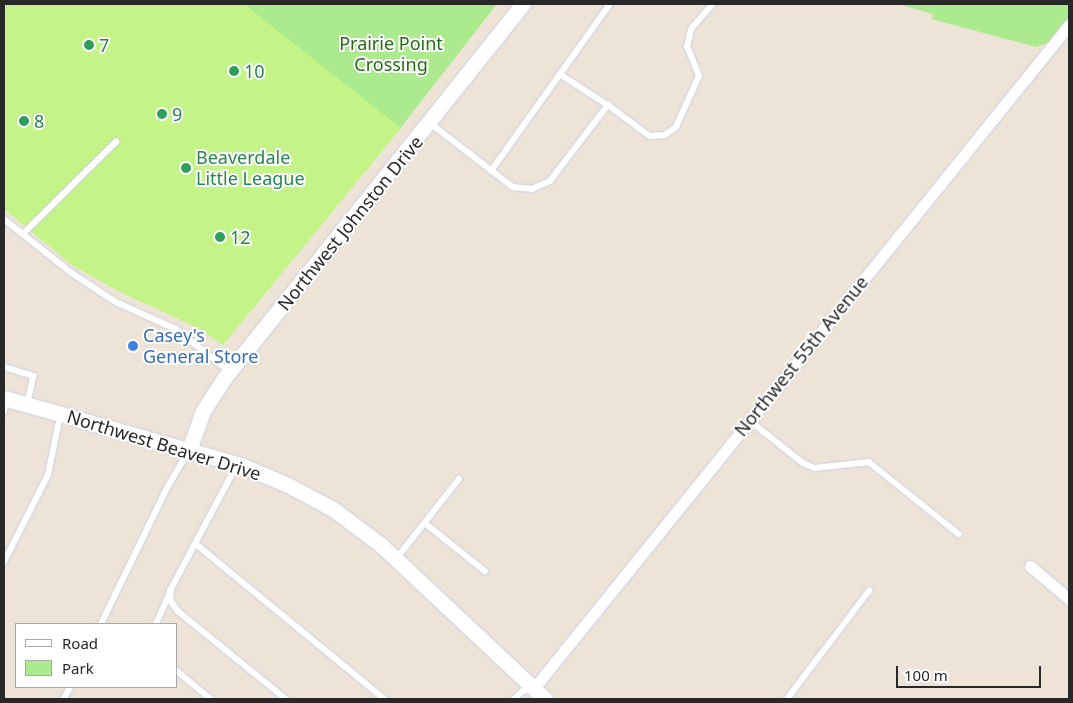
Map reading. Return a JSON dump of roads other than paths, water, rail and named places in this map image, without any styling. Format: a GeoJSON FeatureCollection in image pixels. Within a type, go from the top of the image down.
{"type":"FeatureCollection","features":[{"type":"Feature","properties":{"kind":"main road","name":"Northwest Johnston Drive"},"geometry":{"type":"LineString","coordinates":[[190,450],[203,412],[229,371],[430,124],[523,4]]}},
{"type":"Feature","properties":{"kind":"main road","name":"Northwest Beaver Drive"},"geometry":{"type":"LineString","coordinates":[[4,403],[27,405],[238,464],[288,485],[333,509],[359,526],[540,694]]}},
{"type":"Feature","properties":{"kind":"street","name":"Northwest 55th Avenue"},"geometry":{"type":"LineString","coordinates":[[540,694],[749,420],[1069,25]]}},
{"type":"Feature","properties":{"kind":"street"},"geometry":{"type":"LineString","coordinates":[[1030,566],[1069,599]]}},
{"type":"Feature","properties":{"kind":"lane"},"geometry":{"type":"LineString","coordinates":[[491,171],[610,4]]}},
{"type":"Feature","properties":{"kind":"lane"},"geometry":{"type":"LineString","coordinates":[[560,74],[608,105],[650,136],[665,135],[676,127],[699,76],[687,47],[691,29],[712,4]]}},
{"type":"Feature","properties":{"kind":"lane"},"geometry":{"type":"LineString","coordinates":[[430,124],[513,186],[532,188],[550,181],[608,105]]}},
{"type":"Feature","properties":{"kind":"lane"},"geometry":{"type":"LineString","coordinates":[[23,234],[116,142]]}},
{"type":"Feature","properties":{"kind":"lane"},"geometry":{"type":"LineString","coordinates":[[4,219],[55,261],[116,302],[176,329],[229,371]]}},
{"type":"Feature","properties":{"kind":"lane"},"geometry":{"type":"LineString","coordinates":[[4,367],[34,376],[27,405]]}},
{"type":"Feature","properties":{"kind":"lane"},"geometry":{"type":"LineString","coordinates":[[4,562],[48,475],[60,414]]}},
{"type":"Feature","properties":{"kind":"lane"},"geometry":{"type":"LineString","coordinates":[[749,420],[803,463],[815,468],[869,462],[959,534]]}},
{"type":"Feature","properties":{"kind":"lane"},"geometry":{"type":"LineString","coordinates":[[101,623],[167,488],[190,450]]}},
{"type":"Feature","properties":{"kind":"lane"},"geometry":{"type":"LineString","coordinates":[[156,623],[171,590],[238,464]]}},
{"type":"Feature","properties":{"kind":"lane"},"geometry":{"type":"LineString","coordinates":[[396,560],[459,479]]}},
{"type":"Feature","properties":{"kind":"lane"},"geometry":{"type":"LineString","coordinates":[[425,523],[485,572]]}},
{"type":"Feature","properties":{"kind":"lane"},"geometry":{"type":"LineString","coordinates":[[196,544],[385,699]]}},
{"type":"Feature","properties":{"kind":"lane"},"geometry":{"type":"LineString","coordinates":[[171,590],[171,601],[179,612],[286,699]]}},
{"type":"Feature","properties":{"kind":"lane"},"geometry":{"type":"LineString","coordinates":[[787,699],[869,591]]}},
{"type":"Feature","properties":{"kind":"lane"},"geometry":{"type":"LineString","coordinates":[[178,672],[211,699]]}},
{"type":"Feature","properties":{"kind":"lane"},"geometry":{"type":"LineString","coordinates":[[514,699],[523,691],[540,694]]}},
{"type":"Feature","properties":{"kind":"place","name":"7"},"geometry":{"type":"Point","coordinates":[89,45]}},
{"type":"Feature","properties":{"kind":"place","name":"10"},"geometry":{"type":"Point","coordinates":[234,71]}},
{"type":"Feature","properties":{"kind":"place","name":"9"},"geometry":{"type":"Point","coordinates":[162,114]}},
{"type":"Feature","properties":{"kind":"place","name":"8"},"geometry":{"type":"Point","coordinates":[24,121]}},
{"type":"Feature","properties":{"kind":"place","name":"Beaverdale Little League"},"geometry":{"type":"Point","coordinates":[186,168]}},
{"type":"Feature","properties":{"kind":"place","name":"12"},"geometry":{"type":"Point","coordinates":[220,237]}},
{"type":"Feature","properties":{"kind":"place","name":"Casey's General Store"},"geometry":{"type":"Point","coordinates":[133,346]}},
{"type":"Feature","properties":{"kind":"park label","name":"Prairie Point Crossing"},"geometry":{"type":"Point","coordinates":[391,54]}}]}
